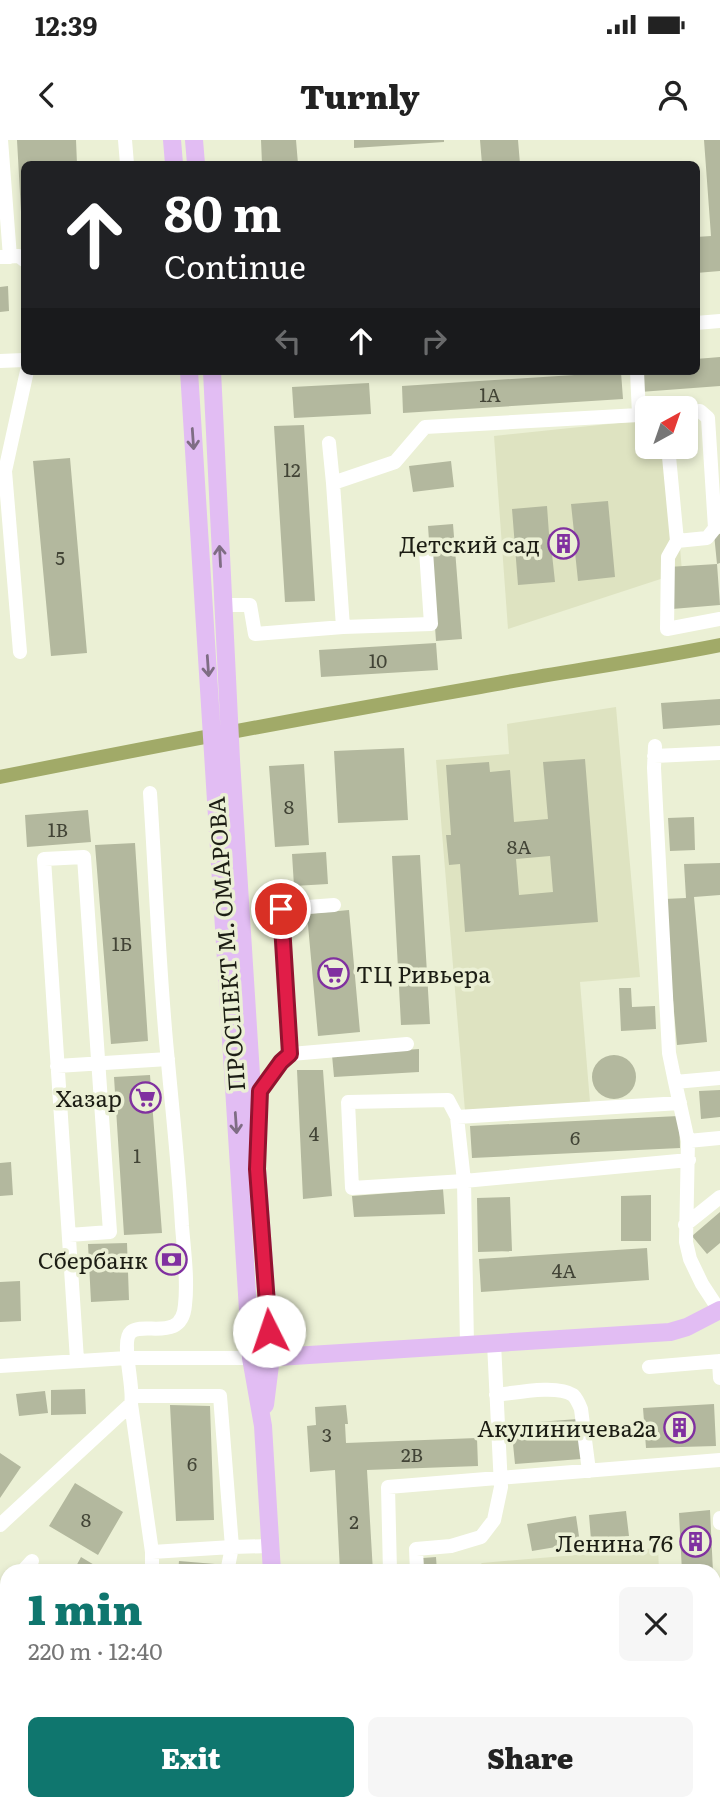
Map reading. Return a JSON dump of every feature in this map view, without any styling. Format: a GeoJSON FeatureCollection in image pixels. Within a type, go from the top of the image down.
{"type":"FeatureCollection","features":[{"type":"Feature","properties":{"kind":"main road"},"geometry":{"type":"LineString","coordinates":[[172,140],[174,161]]}},
{"type":"Feature","properties":{"kind":"main road"},"geometry":{"type":"LineString","coordinates":[[194,140],[196,161]]}},
{"type":"Feature","properties":{"kind":"main road","name":"ПРОСПЕКТ М. ОМАРОВА"},"geometry":{"type":"LineString","coordinates":[[189,375],[220,723],[251,1358],[263,1426]]}},
{"type":"Feature","properties":{"kind":"main road","name":"ПРОСПЕКТ М. ОМАРОВА"},"geometry":{"type":"LineString","coordinates":[[212,375],[222,605],[220,723]]}},
{"type":"Feature","properties":{"kind":"main road","name":"ПРОСПЕКТ М. ОМАРОВА"},"geometry":{"type":"LineString","coordinates":[[222,761],[271,1357],[263,1426]]}},
{"type":"Feature","properties":{"kind":"main road"},"geometry":{"type":"LineString","coordinates":[[251,1358],[670,1332],[687,1327],[720,1310]]}},
{"type":"Feature","properties":{"kind":"main road"},"geometry":{"type":"LineString","coordinates":[[263,1426],[271,1564]]}},
{"type":"Feature","properties":{"kind":"street"},"geometry":{"type":"LineString","coordinates":[[1,140],[11,258]]}},
{"type":"Feature","properties":{"kind":"street"},"geometry":{"type":"LineString","coordinates":[[125,140],[127,161]]}},
{"type":"Feature","properties":{"kind":"street"},"geometry":{"type":"LineString","coordinates":[[700,323],[720,321]]}},
{"type":"Feature","properties":{"kind":"street"},"geometry":{"type":"LineString","coordinates":[[0,361],[21,360]]}},
{"type":"Feature","properties":{"kind":"street"},"geometry":{"type":"LineString","coordinates":[[20,652],[5,471],[26,375]]}},
{"type":"Feature","properties":{"kind":"street"},"geometry":{"type":"LineString","coordinates":[[638,375],[640,396]]}},
{"type":"Feature","properties":{"kind":"street"},"geometry":{"type":"LineString","coordinates":[[677,541],[708,538],[715,528],[708,418],[698,411]]}},
{"type":"Feature","properties":{"kind":"street"},"geometry":{"type":"LineString","coordinates":[[333,483],[395,462],[425,427],[635,415]]}},
{"type":"Feature","properties":{"kind":"street"},"geometry":{"type":"LineString","coordinates":[[329,443],[343,627]]}},
{"type":"Feature","properties":{"kind":"street"},"geometry":{"type":"LineString","coordinates":[[669,459],[677,541],[668,557],[667,629],[720,619]]}},
{"type":"Feature","properties":{"kind":"street"},"geometry":{"type":"LineString","coordinates":[[222,605],[250,606],[255,634],[431,624],[426,551]]}},
{"type":"Feature","properties":{"kind":"street"},"geometry":{"type":"LineString","coordinates":[[720,752],[655,751],[654,768],[669,1053],[688,1141],[686,1242],[690,1259],[702,1284],[720,1310]]}},
{"type":"Feature","properties":{"kind":"street"},"geometry":{"type":"LineString","coordinates":[[150,793],[168,1059],[177,1148],[186,1307],[176,1325],[164,1329],[136,1330],[128,1335],[127,1357],[152,1564]]}},
{"type":"Feature","properties":{"kind":"street"},"geometry":{"type":"LineString","coordinates":[[69,1235],[110,1232],[84,857],[44,859],[77,1360]]}},
{"type":"Feature","properties":{"kind":"street"},"geometry":{"type":"LineString","coordinates":[[290,1054],[281,909],[334,905]]}},
{"type":"Feature","properties":{"kind":"street"},"geometry":{"type":"LineString","coordinates":[[257,1169],[260,1091],[290,1054],[407,1044]]}},
{"type":"Feature","properties":{"kind":"street"},"geometry":{"type":"LineString","coordinates":[[57,1066],[168,1059]]}},
{"type":"Feature","properties":{"kind":"street"},"geometry":{"type":"LineString","coordinates":[[675,1082],[720,1079]]}},
{"type":"Feature","properties":{"kind":"street"},"geometry":{"type":"LineString","coordinates":[[467,1345],[464,1181],[457,1117],[448,1100],[348,1102],[352,1188],[464,1181],[689,1160]]}},
{"type":"Feature","properties":{"kind":"street"},"geometry":{"type":"LineString","coordinates":[[457,1117],[680,1103]]}},
{"type":"Feature","properties":{"kind":"street"},"geometry":{"type":"LineString","coordinates":[[688,1141],[720,1138]]}},
{"type":"Feature","properties":{"kind":"street"},"geometry":{"type":"LineString","coordinates":[[685,1225],[720,1197]]}},
{"type":"Feature","properties":{"kind":"street"},"geometry":{"type":"LineString","coordinates":[[417,1564],[416,1549],[451,1546],[481,1537],[494,1520],[501,1487],[494,1343]]}},
{"type":"Feature","properties":{"kind":"street"},"geometry":{"type":"LineString","coordinates":[[0,1366],[127,1357],[251,1358]]}},
{"type":"Feature","properties":{"kind":"street"},"geometry":{"type":"LineString","coordinates":[[649,1367],[719,1361],[720,1378]]}},
{"type":"Feature","properties":{"kind":"street"},"geometry":{"type":"LineString","coordinates":[[496,1395],[554,1389],[572,1394],[582,1409],[589,1471]]}},
{"type":"Feature","properties":{"kind":"street"},"geometry":{"type":"LineString","coordinates":[[0,1525],[132,1400],[220,1396],[233,1547],[229,1564]]}},
{"type":"Feature","properties":{"kind":"street"},"geometry":{"type":"LineString","coordinates":[[390,1564],[388,1487],[720,1460]]}},
{"type":"Feature","properties":{"kind":"street"},"geometry":{"type":"LineString","coordinates":[[720,1518],[720,1523]]}},
{"type":"Feature","properties":{"kind":"street"},"geometry":{"type":"LineString","coordinates":[[152,1552],[270,1546]]}},
{"type":"Feature","properties":{"kind":"shaded area"},"geometry":{"type":"Polygon","coordinates":[[[635,421],[635,459],[673,459],[682,572],[508,629],[494,436],[635,421]]]}},
{"type":"Feature","properties":{"kind":"shaded area"},"geometry":{"type":"Polygon","coordinates":[[[616,707],[640,977],[580,982],[590,1102],[465,1111],[436,760],[509,754],[507,724],[616,707]]]}},
{"type":"Feature","properties":{"kind":"shaded area"},"geometry":{"type":"Polygon","coordinates":[[[658,1548],[659,1564],[481,1564],[658,1548]]]}},
{"type":"Feature","properties":{"kind":"building"},"geometry":{"type":"Polygon","coordinates":[[[17,140],[76,140],[77,161],[21,161],[21,212],[17,140]]]}},
{"type":"Feature","properties":{"kind":"building"},"geometry":{"type":"Polygon","coordinates":[[[261,140],[296,140],[298,161],[262,161],[261,140]]]}},
{"type":"Feature","properties":{"kind":"building"},"geometry":{"type":"Polygon","coordinates":[[[354,140],[444,140],[444,142],[354,148],[354,140]]]}},
{"type":"Feature","properties":{"kind":"building"},"geometry":{"type":"Polygon","coordinates":[[[480,140],[518,140],[520,161],[482,161],[480,140]]]}},
{"type":"Feature","properties":{"kind":"building"},"geometry":{"type":"Polygon","coordinates":[[[704,140],[720,140],[720,271],[700,273],[700,237],[711,236],[704,140]]]}},
{"type":"Feature","properties":{"kind":"building"},"geometry":{"type":"Polygon","coordinates":[[[8,286],[9,311],[0,312],[0,287],[8,286]]]}},
{"type":"Feature","properties":{"kind":"building"},"geometry":{"type":"Polygon","coordinates":[[[720,357],[720,386],[640,392],[638,375],[700,375],[700,359],[720,357]]]}},
{"type":"Feature","properties":{"kind":"building"},"geometry":{"type":"Polygon","coordinates":[[[574,375],[621,375],[623,399],[403,413],[402,386],[574,375]]]}},
{"type":"Feature","properties":{"kind":"building"},"geometry":{"type":"Polygon","coordinates":[[[369,383],[371,414],[294,418],[292,387],[369,383]]]}},
{"type":"Feature","properties":{"kind":"building"},"geometry":{"type":"Polygon","coordinates":[[[304,425],[315,601],[285,602],[274,426],[304,425]]]}},
{"type":"Feature","properties":{"kind":"building"},"geometry":{"type":"Polygon","coordinates":[[[70,458],[87,653],[51,656],[33,461],[70,458]]]}},
{"type":"Feature","properties":{"kind":"building"},"geometry":{"type":"Polygon","coordinates":[[[451,461],[454,487],[413,492],[409,466],[451,461]]]}},
{"type":"Feature","properties":{"kind":"building","name":"Детский сад"},"geometry":{"type":"Polygon","coordinates":[[[608,501],[615,577],[578,581],[575,552],[552,554],[555,582],[518,585],[512,509],[547,506],[549,534],[574,532],[571,504],[608,501]]]}},
{"type":"Feature","properties":{"kind":"building"},"geometry":{"type":"Polygon","coordinates":[[[453,524],[462,639],[436,641],[428,526],[453,524]]]}},
{"type":"Feature","properties":{"kind":"building"},"geometry":{"type":"Polygon","coordinates":[[[714,534],[720,534],[720,563],[717,564],[714,534]]]}},
{"type":"Feature","properties":{"kind":"building"},"geometry":{"type":"Polygon","coordinates":[[[717,564],[720,605],[672,609],[668,567],[717,564]]]}},
{"type":"Feature","properties":{"kind":"building"},"geometry":{"type":"Polygon","coordinates":[[[436,643],[438,670],[321,677],[319,650],[436,643]]]}},
{"type":"Feature","properties":{"kind":"building"},"geometry":{"type":"Polygon","coordinates":[[[720,699],[720,725],[663,729],[661,703],[720,699]]]}},
{"type":"Feature","properties":{"kind":"building"},"geometry":{"type":"Polygon","coordinates":[[[404,748],[408,820],[338,823],[334,751],[404,748]]]}},
{"type":"Feature","properties":{"kind":"building"},"geometry":{"type":"Polygon","coordinates":[[[585,759],[598,922],[465,932],[460,864],[449,865],[446,835],[451,835],[446,765],[489,762],[490,772],[510,770],[514,822],[548,819],[543,762],[585,759]],[[550,856],[516,859],[519,895],[553,892],[550,856]]]}},
{"type":"Feature","properties":{"kind":"building"},"geometry":{"type":"Polygon","coordinates":[[[304,764],[309,845],[275,847],[269,766],[304,764]]]}},
{"type":"Feature","properties":{"kind":"building"},"geometry":{"type":"Polygon","coordinates":[[[88,810],[91,842],[27,847],[25,815],[88,810]]]}},
{"type":"Feature","properties":{"kind":"building"},"geometry":{"type":"Polygon","coordinates":[[[694,817],[695,850],[670,851],[668,818],[694,817]]]}},
{"type":"Feature","properties":{"kind":"building"},"geometry":{"type":"Polygon","coordinates":[[[135,843],[148,1041],[111,1044],[95,845],[135,843]]]}},
{"type":"Feature","properties":{"kind":"building"},"geometry":{"type":"Polygon","coordinates":[[[326,852],[328,884],[294,886],[292,854],[326,852]]]}},
{"type":"Feature","properties":{"kind":"building"},"geometry":{"type":"Polygon","coordinates":[[[420,855],[430,1024],[401,1025],[392,856],[420,855]]]}},
{"type":"Feature","properties":{"kind":"building"},"geometry":{"type":"Polygon","coordinates":[[[720,863],[720,895],[694,897],[707,1042],[677,1045],[664,899],[686,898],[684,864],[720,863]]]}},
{"type":"Feature","properties":{"kind":"building","name":"ТЦ Ривьера"},"geometry":{"type":"Polygon","coordinates":[[[349,910],[360,1032],[318,1036],[307,914],[349,910]]]}},
{"type":"Feature","properties":{"kind":"building"},"geometry":{"type":"Polygon","coordinates":[[[619,988],[631,988],[632,1007],[655,1006],[656,1029],[621,1031],[619,988]]]}},
{"type":"Feature","properties":{"kind":"building"},"geometry":{"type":"Polygon","coordinates":[[[419,1049],[419,1072],[334,1077],[332,1055],[419,1049]]]}},
{"type":"Feature","properties":{"kind":"building"},"geometry":{"type":"Polygon","coordinates":[[[614,1055],[629,1062],[636,1077],[629,1092],[614,1099],[599,1092],[592,1077],[599,1062],[614,1055]]]}},
{"type":"Feature","properties":{"kind":"building"},"geometry":{"type":"Polygon","coordinates":[[[297,1070],[323,1070],[332,1196],[303,1199],[297,1070]]]}},
{"type":"Feature","properties":{"kind":"building"},"geometry":{"type":"Polygon","coordinates":[[[150,1075],[162,1233],[124,1235],[114,1077],[150,1075]]]}},
{"type":"Feature","properties":{"kind":"building"},"geometry":{"type":"Polygon","coordinates":[[[720,1090],[720,1117],[701,1119],[699,1091],[720,1090]]]}},
{"type":"Feature","properties":{"kind":"building"},"geometry":{"type":"Polygon","coordinates":[[[679,1116],[680,1148],[472,1158],[470,1126],[679,1116]]]}},
{"type":"Feature","properties":{"kind":"building"},"geometry":{"type":"Polygon","coordinates":[[[11,1162],[13,1195],[0,1196],[0,1163],[11,1162]]]}},
{"type":"Feature","properties":{"kind":"building"},"geometry":{"type":"Polygon","coordinates":[[[443,1189],[445,1214],[354,1217],[352,1196],[443,1189]]]}},
{"type":"Feature","properties":{"kind":"building"},"geometry":{"type":"Polygon","coordinates":[[[651,1195],[651,1241],[621,1241],[621,1196],[651,1195]]]}},
{"type":"Feature","properties":{"kind":"building"},"geometry":{"type":"Polygon","coordinates":[[[510,1197],[512,1251],[478,1252],[477,1198],[510,1197]]]}},
{"type":"Feature","properties":{"kind":"building"},"geometry":{"type":"Polygon","coordinates":[[[720,1212],[720,1243],[707,1254],[692,1236],[720,1212]]]}},
{"type":"Feature","properties":{"kind":"building"},"geometry":{"type":"Polygon","coordinates":[[[127,1243],[129,1300],[91,1302],[88,1244],[127,1243]]]}},
{"type":"Feature","properties":{"kind":"building"},"geometry":{"type":"Polygon","coordinates":[[[647,1248],[649,1280],[481,1292],[479,1259],[647,1248]]]}},
{"type":"Feature","properties":{"kind":"building"},"geometry":{"type":"Polygon","coordinates":[[[20,1281],[21,1321],[0,1322],[0,1282],[20,1281]]]}},
{"type":"Feature","properties":{"kind":"building"},"geometry":{"type":"Polygon","coordinates":[[[85,1389],[86,1414],[51,1415],[51,1390],[85,1389]]]}},
{"type":"Feature","properties":{"kind":"building"},"geometry":{"type":"Polygon","coordinates":[[[45,1391],[48,1413],[19,1416],[16,1394],[45,1391]]]}},
{"type":"Feature","properties":{"kind":"building","name":"Акулиничева2а"},"geometry":{"type":"Polygon","coordinates":[[[714,1404],[716,1446],[646,1448],[643,1408],[714,1404]]]}},
{"type":"Feature","properties":{"kind":"building"},"geometry":{"type":"Polygon","coordinates":[[[170,1405],[210,1406],[214,1520],[176,1521],[170,1405]]]}},
{"type":"Feature","properties":{"kind":"building"},"geometry":{"type":"Polygon","coordinates":[[[346,1405],[346,1443],[477,1438],[478,1466],[367,1470],[373,1564],[340,1564],[335,1470],[310,1472],[307,1426],[316,1425],[315,1407],[346,1405]]]}},
{"type":"Feature","properties":{"kind":"building"},"geometry":{"type":"Polygon","coordinates":[[[578,1419],[581,1459],[515,1464],[511,1424],[578,1419]]]}},
{"type":"Feature","properties":{"kind":"building"},"geometry":{"type":"Polygon","coordinates":[[[0,1453],[21,1467],[0,1498],[0,1453]]]}},
{"type":"Feature","properties":{"kind":"building"},"geometry":{"type":"Polygon","coordinates":[[[75,1483],[123,1512],[98,1555],[49,1526],[75,1483]]]}},
{"type":"Feature","properties":{"kind":"building","name":"Ленина 76"},"geometry":{"type":"Polygon","coordinates":[[[710,1510],[713,1564],[682,1564],[679,1513],[710,1510]]]}},
{"type":"Feature","properties":{"kind":"building"},"geometry":{"type":"Polygon","coordinates":[[[626,1511],[629,1536],[591,1540],[589,1515],[626,1511]]]}},
{"type":"Feature","properties":{"kind":"building"},"geometry":{"type":"Polygon","coordinates":[[[576,1516],[580,1543],[532,1551],[527,1524],[576,1516]]]}},
{"type":"Feature","properties":{"kind":"building"},"geometry":{"type":"Polygon","coordinates":[[[81,1557],[93,1564],[77,1564],[81,1557]]]}},
{"type":"Feature","properties":{"kind":"building"},"geometry":{"type":"Polygon","coordinates":[[[436,1557],[436,1564],[423,1564],[423,1558],[436,1557]]]}},
{"type":"Feature","properties":{"kind":"building"},"geometry":{"type":"Polygon","coordinates":[[[179,1561],[215,1564],[179,1564],[179,1561]]]}},
{"type":"Feature","properties":{"kind":"waterway"},"geometry":{"type":"LineString","coordinates":[[0,777],[300,719],[720,645]]}},
{"type":"Feature","properties":{"kind":"place","name":"Детский сад"},"geometry":{"type":"Point","coordinates":[563,543]}},
{"type":"Feature","properties":{"kind":"place","name":"ТЦ Ривьера"},"geometry":{"type":"Point","coordinates":[333,973]}},
{"type":"Feature","properties":{"kind":"place","name":"Хазар"},"geometry":{"type":"Point","coordinates":[145,1097]}},
{"type":"Feature","properties":{"kind":"place","name":"Сбербанк"},"geometry":{"type":"Point","coordinates":[171,1259]}},
{"type":"Feature","properties":{"kind":"place","name":"Акулиничева2а"},"geometry":{"type":"Point","coordinates":[680,1427]}},
{"type":"Feature","properties":{"kind":"place","name":"Ленина 76"},"geometry":{"type":"Point","coordinates":[696,1542]}},
{"type":"Feature","properties":{"kind":"route"},"geometry":{"type":"LineString","coordinates":[[269,1331],[257,1169],[260,1091],[290,1054],[281,909]]}}]}
